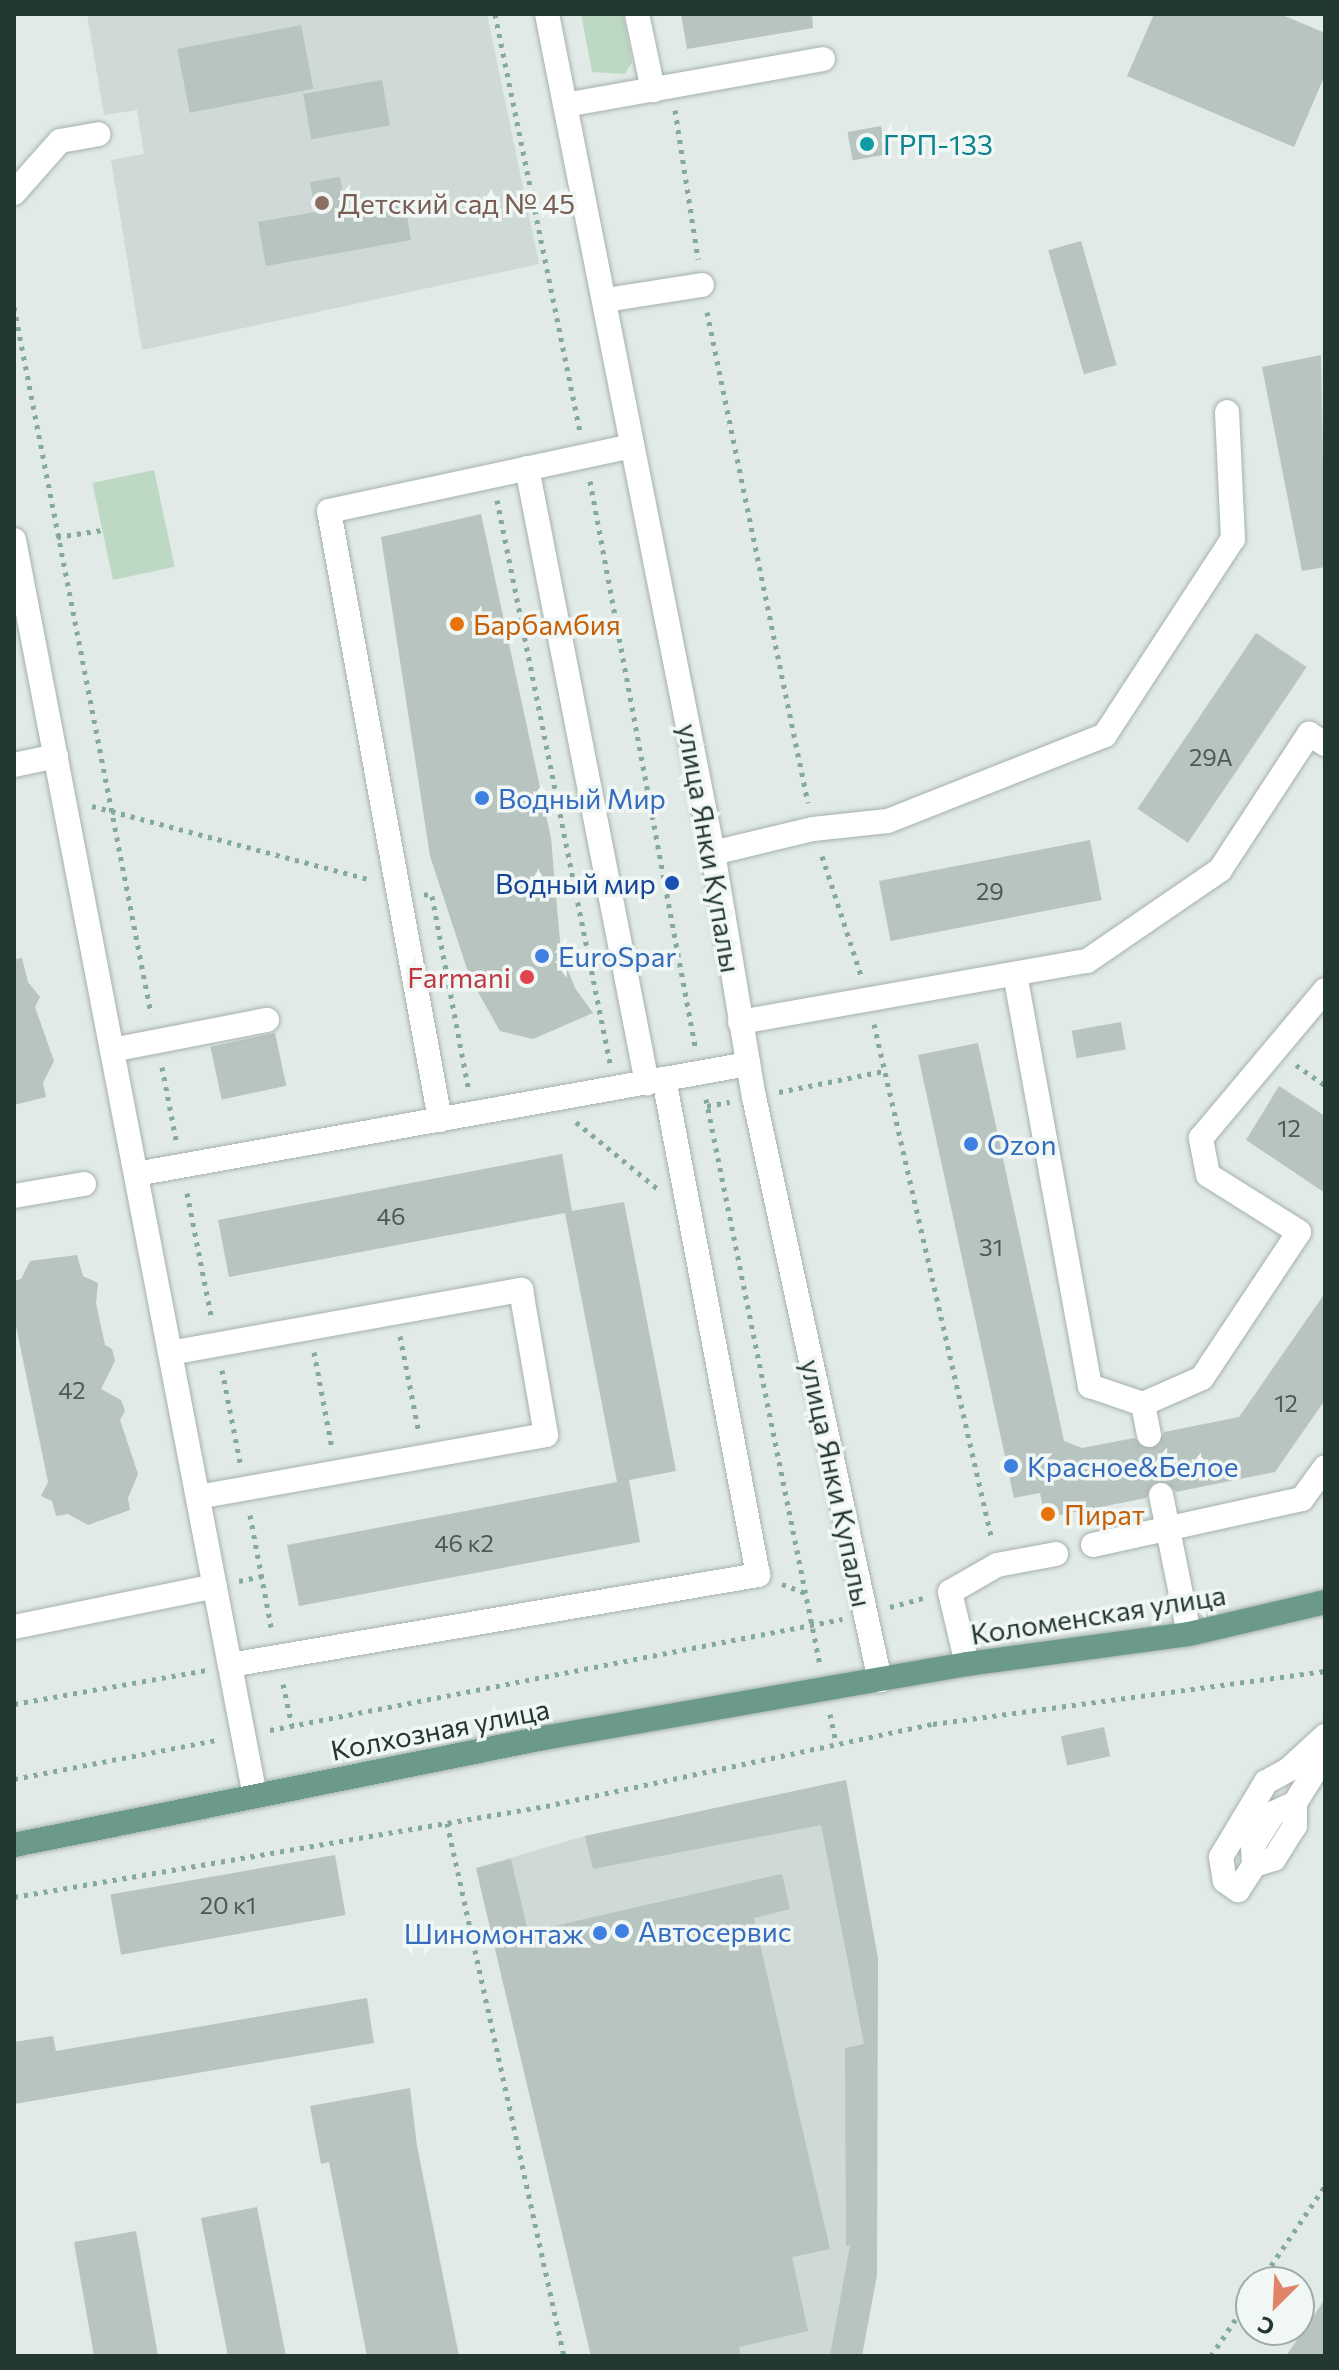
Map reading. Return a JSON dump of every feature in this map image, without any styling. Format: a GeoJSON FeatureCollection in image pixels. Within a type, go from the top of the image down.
{"type":"FeatureCollection","features":[{"type":"Feature","properties":{"kind":"main road","name":"Коломенская улица"},"geometry":{"type":"LineString","coordinates":[[880,1681],[967,1664],[1189,1634],[1325,1602]]}},
{"type":"Feature","properties":{"kind":"main road","name":"Колхозная улица"},"geometry":{"type":"LineString","coordinates":[[14,1845],[543,1738],[880,1681]]}},
{"type":"Feature","properties":{"kind":"street","name":"улица Янки Купалы"},"geometry":{"type":"LineString","coordinates":[[547,14],[713,853],[754,1097],[880,1681]]}},
{"type":"Feature","properties":{"kind":"street"},"geometry":{"type":"LineString","coordinates":[[637,14],[662,88]]}},
{"type":"Feature","properties":{"kind":"street"},"geometry":{"type":"LineString","coordinates":[[565,105],[823,59]]}},
{"type":"Feature","properties":{"kind":"street"},"geometry":{"type":"LineString","coordinates":[[14,193],[60,141],[98,134]]}},
{"type":"Feature","properties":{"kind":"street"},"geometry":{"type":"LineString","coordinates":[[606,300],[702,285]]}},
{"type":"Feature","properties":{"kind":"street"},"geometry":{"type":"LineString","coordinates":[[713,853],[813,829],[888,821],[1105,735],[1233,539],[1227,412]]}},
{"type":"Feature","properties":{"kind":"street"},"geometry":{"type":"LineString","coordinates":[[440,1120],[329,511],[632,446]]}},
{"type":"Feature","properties":{"kind":"street"},"geometry":{"type":"LineString","coordinates":[[230,1665],[758,1575],[690,1215],[656,1081],[527,468]]}},
{"type":"Feature","properties":{"kind":"street"},"geometry":{"type":"LineString","coordinates":[[14,540],[255,1796]]}},
{"type":"Feature","properties":{"kind":"street"},"geometry":{"type":"LineString","coordinates":[[740,1022],[1087,961],[1220,870],[1309,734],[1325,744]]}},
{"type":"Feature","properties":{"kind":"street"},"geometry":{"type":"LineString","coordinates":[[14,765],[56,756]]}},
{"type":"Feature","properties":{"kind":"street"},"geometry":{"type":"LineString","coordinates":[[1015,974],[1090,1386],[1143,1404],[1202,1378],[1299,1232],[1208,1175],[1201,1138],[1325,990]]}},
{"type":"Feature","properties":{"kind":"street"},"geometry":{"type":"LineString","coordinates":[[112,1050],[267,1020]]}},
{"type":"Feature","properties":{"kind":"street"},"geometry":{"type":"LineString","coordinates":[[136,1174],[748,1064]]}},
{"type":"Feature","properties":{"kind":"street"},"geometry":{"type":"LineString","coordinates":[[14,1196],[84,1184]]}},
{"type":"Feature","properties":{"kind":"street"},"geometry":{"type":"LineString","coordinates":[[170,1353],[521,1290],[546,1435],[198,1497]]}},
{"type":"Feature","properties":{"kind":"street"},"geometry":{"type":"LineString","coordinates":[[1143,1404],[1149,1435]]}},
{"type":"Feature","properties":{"kind":"street"},"geometry":{"type":"LineString","coordinates":[[1093,1545],[1302,1499],[1325,1467]]}},
{"type":"Feature","properties":{"kind":"street"},"geometry":{"type":"LineString","coordinates":[[1161,1495],[1189,1634]]}},
{"type":"Feature","properties":{"kind":"street"},"geometry":{"type":"LineString","coordinates":[[967,1664],[950,1592],[997,1565],[1056,1554]]}},
{"type":"Feature","properties":{"kind":"street"},"geometry":{"type":"LineString","coordinates":[[14,1627],[215,1586]]}},
{"type":"Feature","properties":{"kind":"street"},"geometry":{"type":"LineString","coordinates":[[1325,1736],[1288,1770],[1266,1782],[1221,1857],[1225,1881],[1238,1890],[1254,1865],[1274,1859],[1295,1826],[1295,1803],[1325,1755]]}},
{"type":"Feature","properties":{"kind":"path"},"geometry":{"type":"LineString","coordinates":[[495,14],[585,456],[700,1073],[813,1626]]}},
{"type":"Feature","properties":{"kind":"path"},"geometry":{"type":"LineString","coordinates":[[662,88],[813,829],[869,999],[997,1565]]}},
{"type":"Feature","properties":{"kind":"path"},"geometry":{"type":"LineString","coordinates":[[492,476],[615,1088]]}},
{"type":"Feature","properties":{"kind":"path"},"geometry":{"type":"LineString","coordinates":[[57,537],[102,530]]}},
{"type":"Feature","properties":{"kind":"path"},"geometry":{"type":"LineString","coordinates":[[63,798],[432,896],[474,1114]]}},
{"type":"Feature","properties":{"kind":"path"},"geometry":{"type":"LineString","coordinates":[[707,1106],[884,1071]]}},
{"type":"Feature","properties":{"kind":"path"},"geometry":{"type":"LineString","coordinates":[[549,1100],[690,1215]]}},
{"type":"Feature","properties":{"kind":"path"},"geometry":{"type":"LineString","coordinates":[[725,1242],[737,1252]]}},
{"type":"Feature","properties":{"kind":"path"},"geometry":{"type":"LineString","coordinates":[[396,1313],[424,1457]]}},
{"type":"Feature","properties":{"kind":"path"},"geometry":{"type":"LineString","coordinates":[[309,1328],[337,1473]]}},
{"type":"Feature","properties":{"kind":"path"},"geometry":{"type":"LineString","coordinates":[[14,1779],[813,1626],[950,1592]]}},
{"type":"Feature","properties":{"kind":"path"},"geometry":{"type":"LineString","coordinates":[[14,1704],[230,1665]]}},
{"type":"Feature","properties":{"kind":"path"},"geometry":{"type":"LineString","coordinates":[[14,1897],[447,1823],[933,1724],[1325,1671]]}},
{"type":"Feature","properties":{"kind":"path"},"geometry":{"type":"LineString","coordinates":[[447,1823],[564,2356]]}},
{"type":"Feature","properties":{"kind":"path"},"geometry":{"type":"LineString","coordinates":[[1271,2266],[1325,2186]]}},
{"type":"Feature","properties":{"kind":"path"},"geometry":{"type":"LineString","coordinates":[[1211,2356],[1235,2320]]}},
{"type":"Feature","properties":{"kind":"shaded area","name":"Детский сад № 45"},"geometry":{"type":"Polygon","coordinates":[[[87,14],[487,14],[539,264],[142,350],[111,160],[144,154],[137,110],[104,115],[87,14]]]}},
{"type":"Feature","properties":{"kind":"shaded area"},"geometry":{"type":"Polygon","coordinates":[[[846,1780],[878,1959],[862,2356],[591,2356],[476,1868],[585,1836],[846,1780]]]}},
{"type":"Feature","properties":{"kind":"green space"},"geometry":{"type":"Polygon","coordinates":[[[581,14],[623,14],[632,62],[625,74],[592,72],[581,14]]]}},
{"type":"Feature","properties":{"kind":"green space"},"geometry":{"type":"Polygon","coordinates":[[[154,470],[175,567],[113,580],[92,483],[154,470]]]}},
{"type":"Feature","properties":{"kind":"building"},"geometry":{"type":"Polygon","coordinates":[[[681,14],[812,14],[813,28],[687,49],[681,14]]]}},
{"type":"Feature","properties":{"kind":"building"},"geometry":{"type":"Polygon","coordinates":[[[1154,14],[1280,14],[1325,33],[1325,75],[1294,147],[1127,76],[1154,14]]]}},
{"type":"Feature","properties":{"kind":"building"},"geometry":{"type":"Polygon","coordinates":[[[301,25],[313,89],[190,113],[177,49],[301,25]]]}},
{"type":"Feature","properties":{"kind":"building"},"geometry":{"type":"Polygon","coordinates":[[[382,80],[390,125],[311,139],[303,94],[382,80]]]}},
{"type":"Feature","properties":{"kind":"building","name":"ГРП-133"},"geometry":{"type":"Polygon","coordinates":[[[881,126],[886,155],[853,160],[848,132],[881,126]]]}},
{"type":"Feature","properties":{"kind":"building"},"geometry":{"type":"Polygon","coordinates":[[[340,177],[346,209],[404,198],[411,240],[266,266],[258,222],[315,212],[310,182],[340,177]]]}},
{"type":"Feature","properties":{"kind":"building"},"geometry":{"type":"Polygon","coordinates":[[[1081,241],[1117,365],[1084,374],[1048,250],[1081,241]]]}},
{"type":"Feature","properties":{"kind":"building"},"geometry":{"type":"Polygon","coordinates":[[[1321,355],[1325,567],[1302,571],[1262,367],[1321,355]]]}},
{"type":"Feature","properties":{"kind":"building","name":"Водный Мир"},"geometry":{"type":"Polygon","coordinates":[[[481,514],[551,838],[561,953],[575,988],[593,1013],[533,1039],[500,1031],[470,978],[430,856],[381,537],[481,514]]]}},
{"type":"Feature","properties":{"kind":"building"},"geometry":{"type":"Polygon","coordinates":[[[1256,633],[1307,667],[1188,843],[1137,809],[1256,633]]]}},
{"type":"Feature","properties":{"kind":"building"},"geometry":{"type":"Polygon","coordinates":[[[1090,840],[1102,900],[891,941],[879,881],[1090,840]]]}},
{"type":"Feature","properties":{"kind":"building"},"geometry":{"type":"Polygon","coordinates":[[[22,958],[28,982],[40,997],[35,1007],[54,1061],[43,1083],[46,1097],[14,1105],[14,959],[22,958]]]}},
{"type":"Feature","properties":{"kind":"building"},"geometry":{"type":"Polygon","coordinates":[[[1121,1022],[1126,1050],[1077,1058],[1072,1031],[1121,1022]]]}},
{"type":"Feature","properties":{"kind":"building"},"geometry":{"type":"Polygon","coordinates":[[[275,1033],[286,1086],[222,1100],[210,1047],[275,1033]]]}},
{"type":"Feature","properties":{"kind":"building"},"geometry":{"type":"Polygon","coordinates":[[[978,1043],[1064,1441],[1082,1448],[1134,1438],[1151,1450],[1159,1446],[1164,1432],[1239,1417],[1325,1293],[1325,1400],[1275,1472],[1176,1492],[1166,1481],[1157,1481],[1146,1498],[1045,1518],[1040,1493],[1014,1498],[918,1055],[978,1043]]]}},
{"type":"Feature","properties":{"kind":"building"},"geometry":{"type":"Polygon","coordinates":[[[1279,1086],[1325,1116],[1325,1193],[1246,1140],[1279,1086]]]}},
{"type":"Feature","properties":{"kind":"building"},"geometry":{"type":"Polygon","coordinates":[[[562,1154],[572,1211],[624,1202],[676,1471],[629,1480],[640,1542],[299,1606],[287,1545],[617,1482],[565,1213],[229,1277],[218,1220],[562,1154]]]}},
{"type":"Feature","properties":{"kind":"building"},"geometry":{"type":"Polygon","coordinates":[[[77,1255],[83,1276],[98,1283],[96,1303],[105,1345],[112,1349],[115,1361],[101,1389],[121,1400],[125,1411],[120,1420],[138,1474],[128,1498],[130,1510],[88,1525],[68,1514],[56,1516],[52,1501],[41,1496],[48,1482],[14,1316],[14,1281],[21,1279],[30,1261],[77,1255]]]}},
{"type":"Feature","properties":{"kind":"building"},"geometry":{"type":"Polygon","coordinates":[[[1104,1727],[1110,1756],[1067,1765],[1061,1736],[1104,1727]]]}},
{"type":"Feature","properties":{"kind":"building"},"geometry":{"type":"Polygon","coordinates":[[[846,1780],[878,1959],[877,2275],[862,2356],[830,2356],[850,2245],[846,2246],[845,2048],[864,2044],[821,1825],[593,1869],[585,1836],[846,1780]]]}},
{"type":"Feature","properties":{"kind":"building"},"geometry":{"type":"Polygon","coordinates":[[[335,1855],[346,1915],[121,1955],[110,1895],[335,1855]]]}},
{"type":"Feature","properties":{"kind":"building"},"geometry":{"type":"Polygon","coordinates":[[[511,1859],[528,1932],[782,1874],[790,1909],[754,1918],[830,2249],[792,2257],[808,2331],[739,2347],[741,2356],[591,2356],[476,1868],[511,1859]]]}},
{"type":"Feature","properties":{"kind":"building"},"geometry":{"type":"Polygon","coordinates":[[[367,1998],[374,2043],[14,2104],[14,2042],[53,2036],[56,2051],[367,1998]]]}},
{"type":"Feature","properties":{"kind":"building"},"geometry":{"type":"Polygon","coordinates":[[[410,2088],[417,2146],[459,2356],[367,2356],[329,2162],[321,2164],[310,2106],[410,2088]]]}},
{"type":"Feature","properties":{"kind":"building"},"geometry":{"type":"Polygon","coordinates":[[[257,2207],[286,2356],[228,2356],[201,2218],[257,2207]]]}},
{"type":"Feature","properties":{"kind":"building"},"geometry":{"type":"Polygon","coordinates":[[[136,2231],[158,2356],[94,2356],[74,2242],[136,2231]]]}},
{"type":"Feature","properties":{"kind":"building"},"geometry":{"type":"Polygon","coordinates":[[[1325,2299],[1325,2356],[1286,2356],[1293,2346],[1315,2346],[1315,2314],[1325,2299]]]}},
{"type":"Feature","properties":{"kind":"tunnel"},"geometry":{"type":"LineString","coordinates":[[1149,1435],[1161,1495]]}},
{"type":"Feature","properties":{"kind":"place","name":"ГРП-133"},"geometry":{"type":"Point","coordinates":[867,144]}},
{"type":"Feature","properties":{"kind":"place","name":"Детский сад № 45"},"geometry":{"type":"Point","coordinates":[322,203]}},
{"type":"Feature","properties":{"kind":"place","name":"Барбамбия"},"geometry":{"type":"Point","coordinates":[457,624]}},
{"type":"Feature","properties":{"kind":"place","name":"Водный Мир"},"geometry":{"type":"Point","coordinates":[482,798]}},
{"type":"Feature","properties":{"kind":"place","name":"Водный мир"},"geometry":{"type":"Point","coordinates":[672,883]}},
{"type":"Feature","properties":{"kind":"place","name":"EuroSpar"},"geometry":{"type":"Point","coordinates":[542,956]}},
{"type":"Feature","properties":{"kind":"place","name":"Farmani"},"geometry":{"type":"Point","coordinates":[527,977]}},
{"type":"Feature","properties":{"kind":"place","name":"Ozon"},"geometry":{"type":"Point","coordinates":[971,1144]}},
{"type":"Feature","properties":{"kind":"place","name":"Красное&Белое"},"geometry":{"type":"Point","coordinates":[1011,1466]}},
{"type":"Feature","properties":{"kind":"place","name":"Пират"},"geometry":{"type":"Point","coordinates":[1048,1514]}},
{"type":"Feature","properties":{"kind":"place","name":"Автосервис"},"geometry":{"type":"Point","coordinates":[622,1931]}},
{"type":"Feature","properties":{"kind":"place","name":"Шиномонтаж"},"geometry":{"type":"Point","coordinates":[600,1933]}}]}
